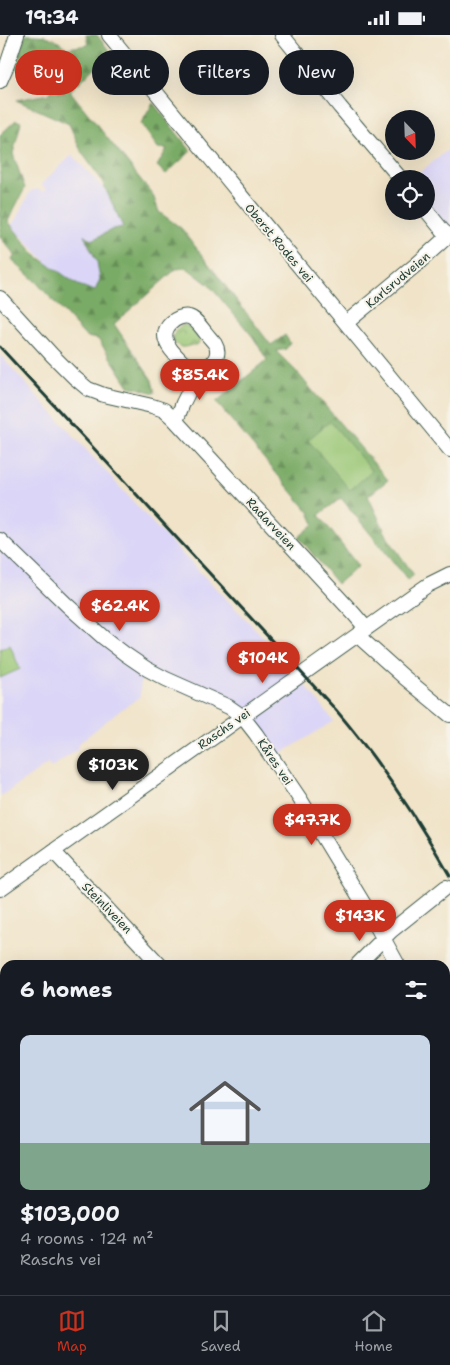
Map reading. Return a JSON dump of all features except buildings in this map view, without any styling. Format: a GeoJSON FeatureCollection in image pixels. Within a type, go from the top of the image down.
{"type":"FeatureCollection","features":[{"type":"Feature","properties":{"kind":"street"},"geometry":{"type":"LineString","coordinates":[[0,81],[17,35]]}},
{"type":"Feature","properties":{"kind":"street","name":"Oberst Rodes vei"},"geometry":{"type":"LineString","coordinates":[[109,35],[450,450]]}},
{"type":"Feature","properties":{"kind":"street"},"geometry":{"type":"LineString","coordinates":[[282,35],[393,170]]}},
{"type":"Feature","properties":{"kind":"street"},"geometry":{"type":"LineString","coordinates":[[434,220],[449,236]]}},
{"type":"Feature","properties":{"kind":"street","name":"Karlsrudveien"},"geometry":{"type":"LineString","coordinates":[[346,323],[449,236]]}},
{"type":"Feature","properties":{"kind":"street","name":"Radarveien"},"geometry":{"type":"LineString","coordinates":[[0,298],[74,378],[88,389],[104,395],[164,410],[176,421],[354,613],[361,632],[398,672],[450,715]]}},
{"type":"Feature","properties":{"kind":"street"},"geometry":{"type":"LineString","coordinates":[[176,421],[194,381],[194,376]]}},
{"type":"Feature","properties":{"kind":"street"},"geometry":{"type":"LineString","coordinates":[[0,540],[73,610],[124,654],[166,679],[229,707],[242,716]]}},
{"type":"Feature","properties":{"kind":"street","name":"Raschs vei"},"geometry":{"type":"LineString","coordinates":[[0,889],[421,589],[450,574]]}},
{"type":"Feature","properties":{"kind":"street","name":"Kåres vei"},"geometry":{"type":"LineString","coordinates":[[242,716],[256,733],[300,799],[371,916],[395,960]]}},
{"type":"Feature","properties":{"kind":"street","name":"Steinliveien"},"geometry":{"type":"LineString","coordinates":[[53,851],[155,960]]}},
{"type":"Feature","properties":{"kind":"street"},"geometry":{"type":"LineString","coordinates":[[362,960],[383,939],[446,887]]}},
{"type":"Feature","properties":{"kind":"shaded area"},"geometry":{"type":"Polygon","coordinates":[[[450,148],[450,229],[435,213],[435,170],[423,170],[450,148]]]}},
{"type":"Feature","properties":{"kind":"shaded area"},"geometry":{"type":"Polygon","coordinates":[[[72,155],[150,238],[101,319],[11,225],[17,219],[30,191],[37,189],[44,192],[46,190],[41,184],[72,155]]]}},
{"type":"Feature","properties":{"kind":"shaded area"},"geometry":{"type":"Polygon","coordinates":[[[0,355],[160,531],[279,653],[334,721],[277,756],[253,717],[141,678],[140,697],[116,713],[77,745],[78,749],[51,768],[48,764],[0,797],[0,355]]]}},
{"type":"Feature","properties":{"kind":"green space"},"geometry":{"type":"Polygon","coordinates":[[[26,35],[48,37],[67,48],[88,45],[86,35],[97,35],[109,50],[92,50],[92,71],[82,80],[82,50],[20,50],[26,35]]]}},
{"type":"Feature","properties":{"kind":"green space"},"geometry":{"type":"Polygon","coordinates":[[[44,95],[73,95],[153,195],[159,212],[181,228],[271,345],[285,335],[290,343],[286,349],[276,351],[295,370],[388,480],[368,496],[388,538],[414,575],[408,580],[341,498],[319,515],[358,566],[337,584],[299,537],[314,524],[309,512],[216,402],[267,360],[253,337],[209,285],[187,268],[176,269],[114,324],[152,380],[155,393],[129,386],[98,339],[86,337],[37,283],[12,260],[15,255],[0,237],[0,135],[16,120],[21,122],[13,154],[25,188],[8,221],[34,254],[78,285],[95,291],[100,279],[97,262],[84,235],[92,240],[113,229],[123,227],[101,179],[82,153],[69,124],[16,100],[44,95]]]}},
{"type":"Feature","properties":{"kind":"green space"},"geometry":{"type":"Polygon","coordinates":[[[153,103],[191,151],[166,174],[157,166],[167,149],[158,148],[141,124],[153,103]]]}},
{"type":"Feature","properties":{"kind":"green space"},"geometry":{"type":"Polygon","coordinates":[[[183,325],[192,328],[195,335],[199,338],[197,345],[181,347],[177,345],[174,336],[183,325]]]}},
{"type":"Feature","properties":{"kind":"green space"},"geometry":{"type":"Polygon","coordinates":[[[330,421],[372,471],[350,490],[308,440],[330,421]]]}},
{"type":"Feature","properties":{"kind":"green space"},"geometry":{"type":"Polygon","coordinates":[[[10,645],[20,669],[0,678],[0,649],[10,645]]]}},
{"type":"Feature","properties":{"kind":"railway"},"geometry":{"type":"LineString","coordinates":[[0,347],[336,710],[397,790],[450,876]]}}]}
